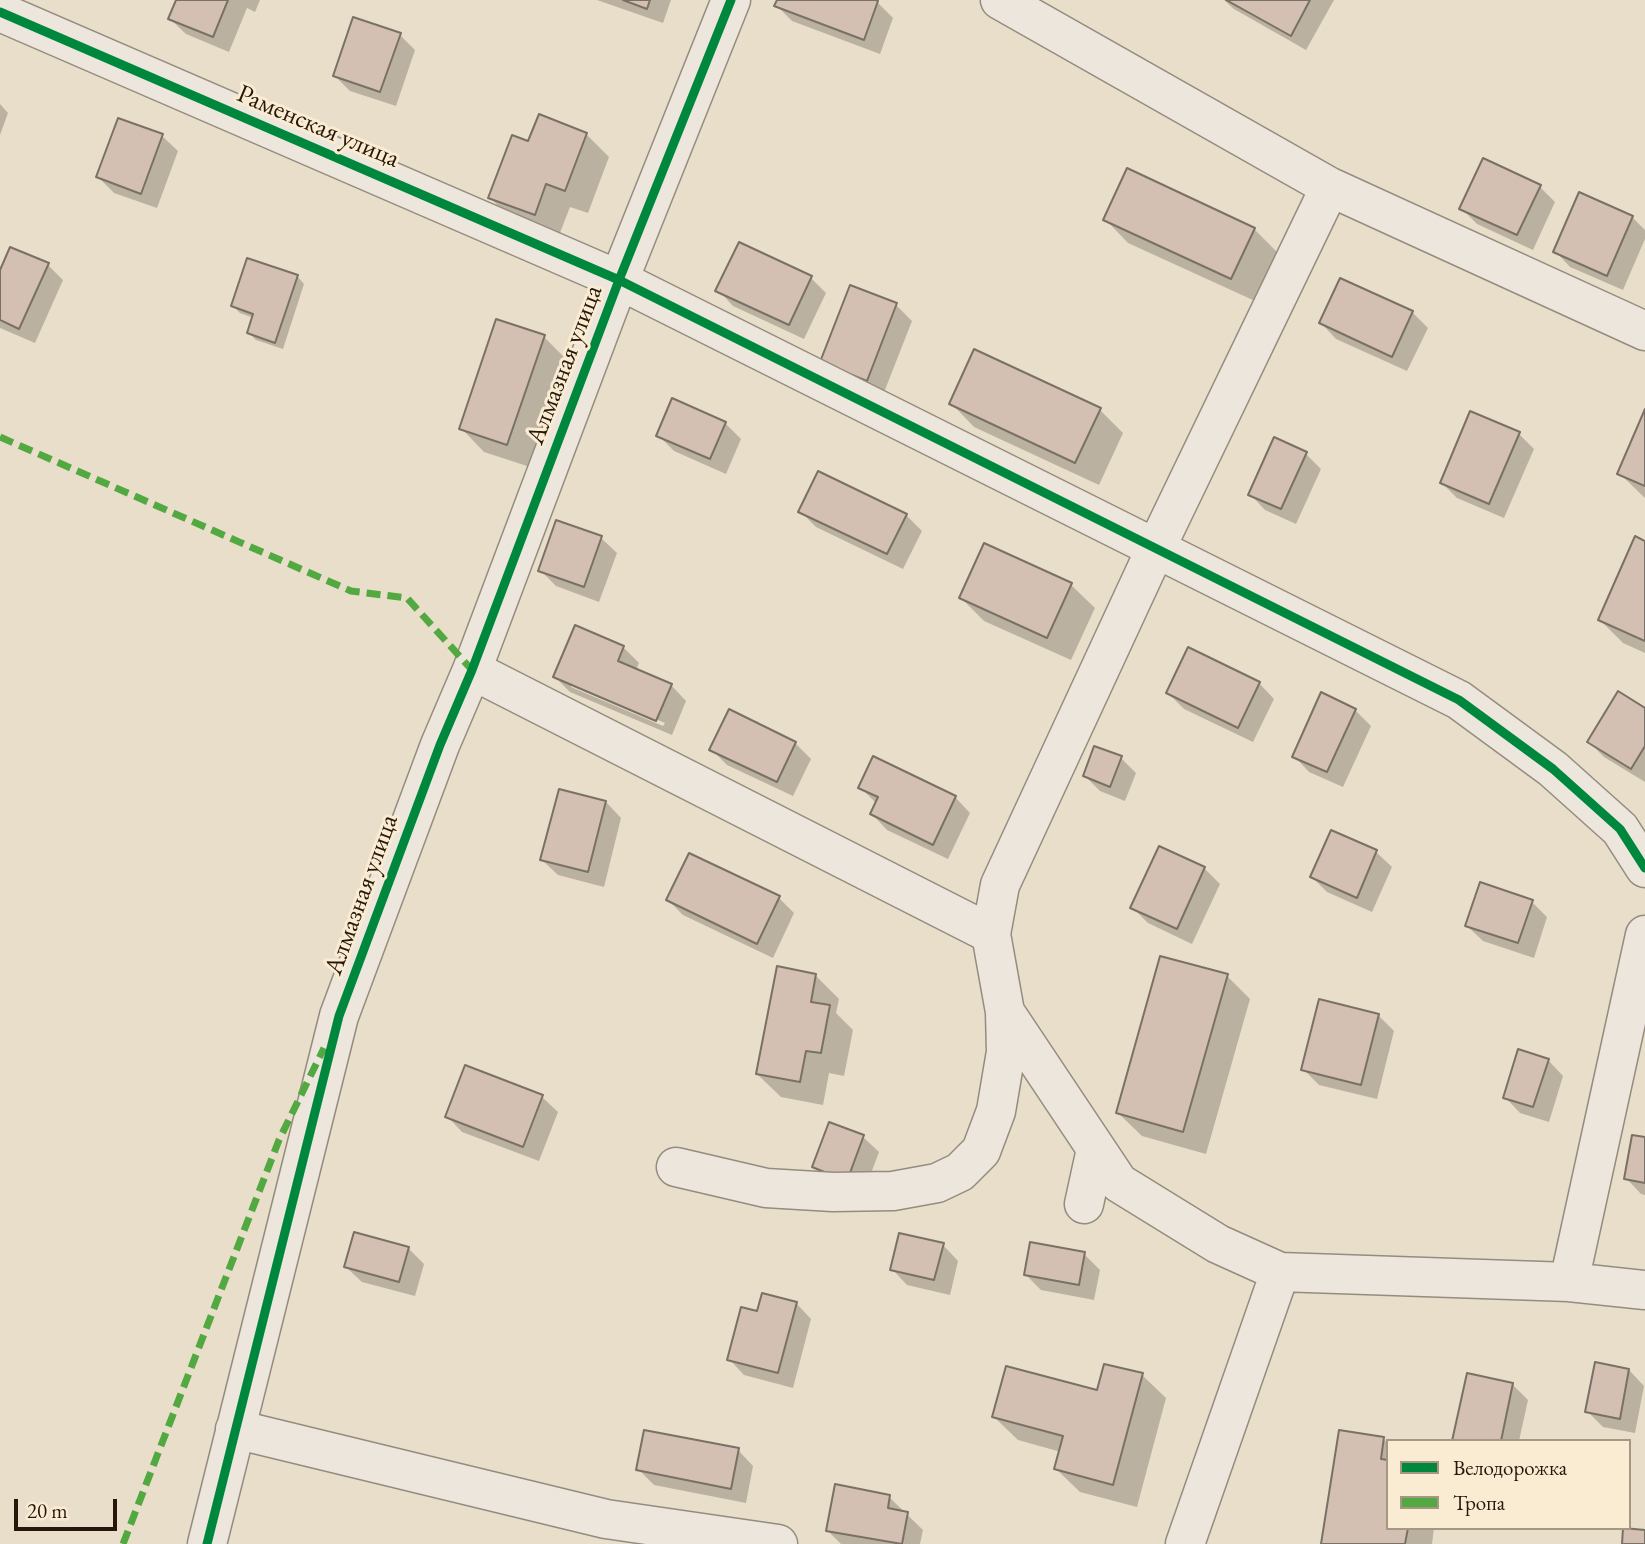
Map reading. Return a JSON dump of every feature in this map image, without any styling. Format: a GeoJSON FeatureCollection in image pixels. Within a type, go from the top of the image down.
{"type":"FeatureCollection","features":[{"type":"Feature","properties":{"kind":"street","name":"Алмазная улица"},"geometry":{"type":"LineString","coordinates":[[207,1544],[339,1016],[619,280],[731,0]]}},
{"type":"Feature","properties":{"kind":"street"},"geometry":{"type":"LineString","coordinates":[[1000,0],[1330,187],[1645,331]]}},
{"type":"Feature","properties":{"kind":"street","name":"Раменская улица"},"geometry":{"type":"LineString","coordinates":[[0,12],[619,280],[1459,699],[1553,769],[1620,829],[1645,868]]}},
{"type":"Feature","properties":{"kind":"street"},"geometry":{"type":"LineString","coordinates":[[676,1167],[766,1188],[833,1192],[892,1191],[937,1183],[960,1172],[981,1151],[996,1111],[1006,1052],[1005,1012],[991,934],[1000,885],[1156,548],[1330,187]]}},
{"type":"Feature","properties":{"kind":"street"},"geometry":{"type":"LineString","coordinates":[[471,670],[991,934]]}},
{"type":"Feature","properties":{"kind":"street"},"geometry":{"type":"LineString","coordinates":[[1569,1282],[1645,935]]}},
{"type":"Feature","properties":{"kind":"street"},"geometry":{"type":"LineString","coordinates":[[1005,1012],[1119,1184],[1218,1244],[1280,1272],[1569,1282],[1645,1290]]}},
{"type":"Feature","properties":{"kind":"street"},"geometry":{"type":"LineString","coordinates":[[1084,1204],[1096,1149]]}},
{"type":"Feature","properties":{"kind":"street"},"geometry":{"type":"LineString","coordinates":[[1185,1544],[1280,1272]]}},
{"type":"Feature","properties":{"kind":"street"},"geometry":{"type":"LineString","coordinates":[[235,1429],[606,1518],[778,1544]]}},
{"type":"Feature","properties":{"kind":"building"},"geometry":{"type":"Polygon","coordinates":[[[176,0],[228,0],[213,37],[168,19],[176,0]]]}},
{"type":"Feature","properties":{"kind":"building"},"geometry":{"type":"Polygon","coordinates":[[[623,0],[650,0],[647,9],[623,0]]]}},
{"type":"Feature","properties":{"kind":"building"},"geometry":{"type":"Polygon","coordinates":[[[777,0],[878,1],[864,40],[774,6],[777,0]]]}},
{"type":"Feature","properties":{"kind":"building"},"geometry":{"type":"Polygon","coordinates":[[[1226,0],[1310,0],[1291,36],[1226,0]]]}},
{"type":"Feature","properties":{"kind":"building"},"geometry":{"type":"Polygon","coordinates":[[[353,17],[401,33],[380,92],[333,76],[353,17]]]}},
{"type":"Feature","properties":{"kind":"building"},"geometry":{"type":"Polygon","coordinates":[[[539,114],[587,133],[565,191],[546,184],[535,215],[488,198],[512,135],[528,141],[539,114]]]}},
{"type":"Feature","properties":{"kind":"building"},"geometry":{"type":"Polygon","coordinates":[[[118,118],[163,134],[141,194],[96,177],[118,118]]]}},
{"type":"Feature","properties":{"kind":"building"},"geometry":{"type":"Polygon","coordinates":[[[1483,158],[1541,185],[1517,235],[1459,209],[1483,158]]]}},
{"type":"Feature","properties":{"kind":"building"},"geometry":{"type":"Polygon","coordinates":[[[1127,168],[1255,228],[1231,279],[1103,220],[1127,168]]]}},
{"type":"Feature","properties":{"kind":"building"},"geometry":{"type":"Polygon","coordinates":[[[1579,192],[1633,216],[1607,276],[1553,252],[1579,192]]]}},
{"type":"Feature","properties":{"kind":"building"},"geometry":{"type":"Polygon","coordinates":[[[739,242],[812,276],[789,325],[715,291],[739,242]]]}},
{"type":"Feature","properties":{"kind":"building"},"geometry":{"type":"Polygon","coordinates":[[[10,247],[49,263],[19,329],[0,320],[0,270],[10,247]]]}},
{"type":"Feature","properties":{"kind":"building"},"geometry":{"type":"Polygon","coordinates":[[[247,258],[298,275],[275,343],[247,333],[253,314],[231,306],[247,258]]]}},
{"type":"Feature","properties":{"kind":"building"},"geometry":{"type":"Polygon","coordinates":[[[1340,278],[1413,311],[1392,357],[1319,323],[1340,278]]]}},
{"type":"Feature","properties":{"kind":"building"},"geometry":{"type":"Polygon","coordinates":[[[850,285],[897,303],[867,381],[820,362],[850,285]]]}},
{"type":"Feature","properties":{"kind":"building"},"geometry":{"type":"Polygon","coordinates":[[[496,319],[545,335],[507,445],[459,429],[496,319]]]}},
{"type":"Feature","properties":{"kind":"building"},"geometry":{"type":"Polygon","coordinates":[[[974,349],[1101,408],[1075,463],[949,404],[974,349]]]}},
{"type":"Feature","properties":{"kind":"building"},"geometry":{"type":"Polygon","coordinates":[[[672,398],[726,422],[710,459],[656,436],[672,398]]]}},
{"type":"Feature","properties":{"kind":"building"},"geometry":{"type":"Polygon","coordinates":[[[1645,409],[1645,486],[1617,474],[1645,409]]]}},
{"type":"Feature","properties":{"kind":"building"},"geometry":{"type":"Polygon","coordinates":[[[1470,411],[1520,432],[1489,504],[1440,483],[1470,411]]]}},
{"type":"Feature","properties":{"kind":"building"},"geometry":{"type":"Polygon","coordinates":[[[1274,437],[1307,452],[1281,509],[1248,495],[1274,437]]]}},
{"type":"Feature","properties":{"kind":"building"},"geometry":{"type":"Polygon","coordinates":[[[818,471],[907,514],[887,554],[798,512],[818,471]]]}},
{"type":"Feature","properties":{"kind":"building"},"geometry":{"type":"Polygon","coordinates":[[[556,520],[602,536],[584,587],[538,571],[556,520]]]}},
{"type":"Feature","properties":{"kind":"building"},"geometry":{"type":"Polygon","coordinates":[[[1635,536],[1645,541],[1645,641],[1598,620],[1635,536]]]}},
{"type":"Feature","properties":{"kind":"building"},"geometry":{"type":"Polygon","coordinates":[[[984,543],[1072,583],[1047,638],[959,598],[984,543]]]}},
{"type":"Feature","properties":{"kind":"building"},"geometry":{"type":"Polygon","coordinates":[[[575,625],[624,646],[618,661],[672,684],[656,721],[553,677],[575,625]]]}},
{"type":"Feature","properties":{"kind":"building"},"geometry":{"type":"Polygon","coordinates":[[[1188,647],[1260,682],[1238,728],[1166,693],[1188,647]]]}},
{"type":"Feature","properties":{"kind":"building"},"geometry":{"type":"Polygon","coordinates":[[[1618,691],[1645,708],[1645,746],[1631,769],[1587,742],[1618,691]]]}},
{"type":"Feature","properties":{"kind":"building"},"geometry":{"type":"Polygon","coordinates":[[[1321,692],[1356,709],[1327,772],[1292,757],[1321,692]]]}},
{"type":"Feature","properties":{"kind":"building"},"geometry":{"type":"Polygon","coordinates":[[[729,709],[796,742],[777,782],[709,750],[729,709]]]}},
{"type":"Feature","properties":{"kind":"building"},"geometry":{"type":"Polygon","coordinates":[[[1094,746],[1122,756],[1110,787],[1083,776],[1094,746]]]}},
{"type":"Feature","properties":{"kind":"building"},"geometry":{"type":"Polygon","coordinates":[[[873,756],[956,796],[933,845],[870,814],[878,797],[858,788],[873,756]]]}},
{"type":"Feature","properties":{"kind":"building"},"geometry":{"type":"Polygon","coordinates":[[[559,789],[606,801],[588,872],[540,860],[559,789]]]}},
{"type":"Feature","properties":{"kind":"building"},"geometry":{"type":"Polygon","coordinates":[[[1331,830],[1377,850],[1357,898],[1310,877],[1331,830]]]}},
{"type":"Feature","properties":{"kind":"building"},"geometry":{"type":"Polygon","coordinates":[[[1159,846],[1205,867],[1177,929],[1130,908],[1159,846]]]}},
{"type":"Feature","properties":{"kind":"building"},"geometry":{"type":"Polygon","coordinates":[[[689,853],[780,896],[757,944],[666,900],[689,853]]]}},
{"type":"Feature","properties":{"kind":"building"},"geometry":{"type":"Polygon","coordinates":[[[1480,882],[1533,900],[1518,943],[1465,926],[1480,882]]]}},
{"type":"Feature","properties":{"kind":"building"},"geometry":{"type":"Polygon","coordinates":[[[1160,956],[1228,974],[1183,1132],[1116,1113],[1160,956]]]}},
{"type":"Feature","properties":{"kind":"building"},"geometry":{"type":"Polygon","coordinates":[[[777,966],[816,974],[811,1002],[830,1005],[821,1053],[806,1051],[800,1082],[756,1074],[777,966]]]}},
{"type":"Feature","properties":{"kind":"building"},"geometry":{"type":"Polygon","coordinates":[[[1319,999],[1379,1014],[1361,1085],[1301,1070],[1319,999]]]}},
{"type":"Feature","properties":{"kind":"building"},"geometry":{"type":"Polygon","coordinates":[[[1518,1049],[1549,1059],[1533,1107],[1503,1098],[1518,1049]]]}},
{"type":"Feature","properties":{"kind":"building"},"geometry":{"type":"Polygon","coordinates":[[[465,1065],[543,1095],[523,1147],[445,1117],[465,1065]]]}},
{"type":"Feature","properties":{"kind":"building"},"geometry":{"type":"Polygon","coordinates":[[[829,1122],[864,1135],[847,1181],[812,1167],[829,1122]]]}},
{"type":"Feature","properties":{"kind":"building"},"geometry":{"type":"Polygon","coordinates":[[[1632,1135],[1645,1137],[1645,1183],[1624,1179],[1632,1135]]]}},
{"type":"Feature","properties":{"kind":"building"},"geometry":{"type":"Polygon","coordinates":[[[354,1232],[409,1247],[399,1282],[344,1267],[354,1232]]]}},
{"type":"Feature","properties":{"kind":"building"},"geometry":{"type":"Polygon","coordinates":[[[899,1233],[944,1243],[934,1280],[890,1270],[899,1233]]]}},
{"type":"Feature","properties":{"kind":"building"},"geometry":{"type":"Polygon","coordinates":[[[1030,1242],[1085,1252],[1079,1285],[1024,1275],[1030,1242]]]}},
{"type":"Feature","properties":{"kind":"building"},"geometry":{"type":"Polygon","coordinates":[[[762,1293],[797,1302],[778,1373],[727,1360],[741,1307],[757,1311],[762,1293]]]}},
{"type":"Feature","properties":{"kind":"building"},"geometry":{"type":"Polygon","coordinates":[[[1595,1362],[1629,1369],[1620,1419],[1585,1412],[1595,1362]]]}},
{"type":"Feature","properties":{"kind":"building"},"geometry":{"type":"Polygon","coordinates":[[[1104,1364],[1143,1373],[1113,1485],[1054,1469],[1063,1436],[992,1417],[1006,1366],[1097,1390],[1104,1364]]]}},
{"type":"Feature","properties":{"kind":"building"},"geometry":{"type":"Polygon","coordinates":[[[1467,1373],[1513,1383],[1501,1439],[1452,1439],[1467,1373]]]}},
{"type":"Feature","properties":{"kind":"building"},"geometry":{"type":"Polygon","coordinates":[[[644,1430],[739,1448],[731,1489],[636,1470],[644,1430]]]}},
{"type":"Feature","properties":{"kind":"building"},"geometry":{"type":"Polygon","coordinates":[[[1339,1430],[1384,1437],[1381,1459],[1386,1460],[1386,1530],[1408,1530],[1405,1544],[1321,1544],[1339,1430]]]}},
{"type":"Feature","properties":{"kind":"building"},"geometry":{"type":"Polygon","coordinates":[[[835,1484],[890,1495],[888,1508],[908,1512],[902,1544],[826,1531],[835,1484]]]}},
{"type":"Feature","properties":{"kind":"building"},"geometry":{"type":"Polygon","coordinates":[[[1623,1530],[1645,1530],[1645,1544],[1622,1544],[1623,1530]]]}},
{"type":"Feature","properties":{"kind":"marked path"},"geometry":{"type":"LineString","coordinates":[[0,437],[351,591],[407,598],[472,670]]}},
{"type":"Feature","properties":{"kind":"marked path"},"geometry":{"type":"LineString","coordinates":[[123,1544],[279,1140],[324,1048]]}},
{"type":"Feature","properties":{"kind":"cycle path"},"geometry":{"type":"LineString","coordinates":[[207,1544],[339,1016],[619,280],[731,0]]}},
{"type":"Feature","properties":{"kind":"cycle path"},"geometry":{"type":"LineString","coordinates":[[0,12],[619,280],[1459,700],[1553,769],[1620,829],[1645,868]]}}]}
